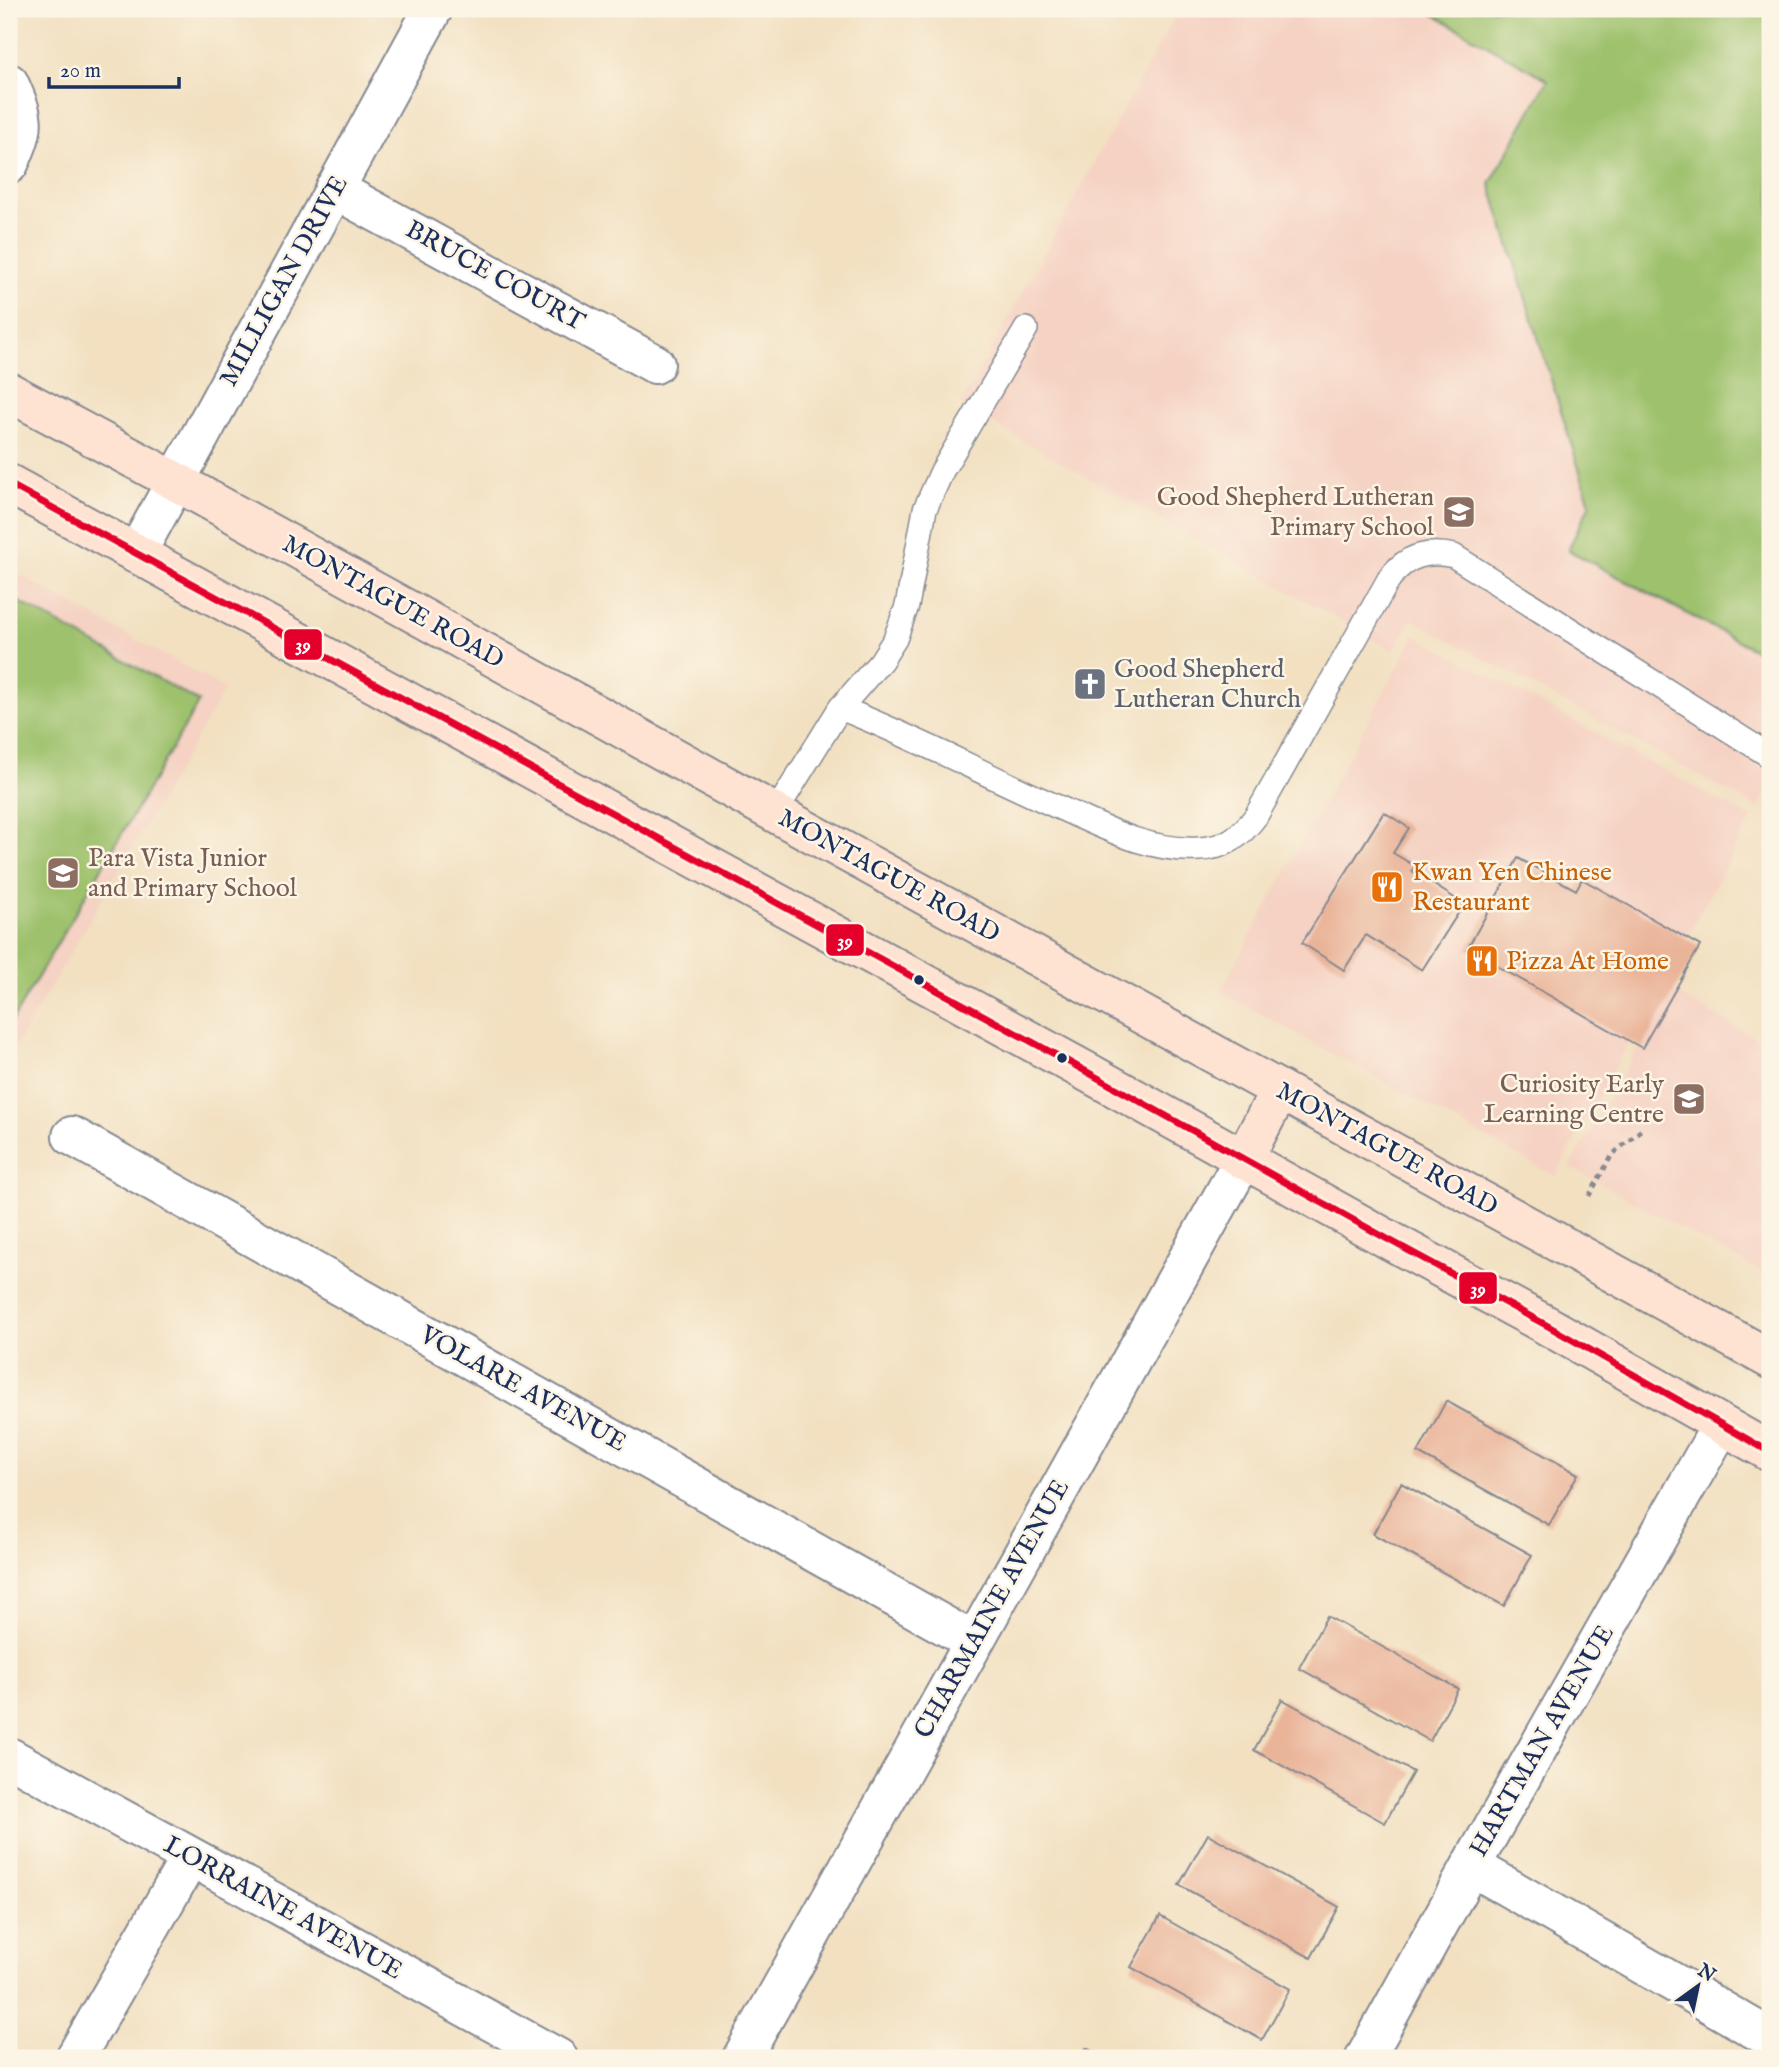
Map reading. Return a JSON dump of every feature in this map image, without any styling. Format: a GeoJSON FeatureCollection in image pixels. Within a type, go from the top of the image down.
{"type":"FeatureCollection","features":[{"type":"Feature","properties":{"kind":"main road","name":"MONTAGUE ROAD"},"geometry":{"type":"LineString","coordinates":[[9,392],[1770,1359]]}},
{"type":"Feature","properties":{"kind":"main road"},"geometry":{"type":"LineString","coordinates":[[9,484],[1077,1066],[1242,1160],[1548,1325],[1770,1452]]}},
{"type":"Feature","properties":{"kind":"main road"},"geometry":{"type":"LineString","coordinates":[[1242,1160],[1280,1090]]}},
{"type":"Feature","properties":{"kind":"street","name":"MILLIGAN DRIVE"},"geometry":{"type":"LineString","coordinates":[[136,554],[433,9]]}},
{"type":"Feature","properties":{"kind":"street"},"geometry":{"type":"LineString","coordinates":[[9,83],[23,118],[21,133],[9,164]]}},
{"type":"Feature","properties":{"kind":"street","name":"BRUCE COURT"},"geometry":{"type":"LineString","coordinates":[[334,189],[656,363]]}},
{"type":"Feature","properties":{"kind":"street","name":"VOLARE AVENUE"},"geometry":{"type":"LineString","coordinates":[[72,1136],[974,1642]]}},
{"type":"Feature","properties":{"kind":"street","name":"CHARMAINE AVENUE"},"geometry":{"type":"LineString","coordinates":[[742,2058],[1242,1160]]}},
{"type":"Feature","properties":{"kind":"street","name":"HARTMAN AVENUE"},"geometry":{"type":"LineString","coordinates":[[1365,2058],[1721,1426]]}},
{"type":"Feature","properties":{"kind":"street","name":"LORRAINE AVENUE"},"geometry":{"type":"LineString","coordinates":[[9,1757],[558,2058]]}},
{"type":"Feature","properties":{"kind":"street"},"geometry":{"type":"LineString","coordinates":[[75,2058],[190,1858]]}},
{"type":"Feature","properties":{"kind":"street"},"geometry":{"type":"LineString","coordinates":[[1471,1866],[1770,2038]]}},
{"type":"Feature","properties":{"kind":"lane"},"geometry":{"type":"LineString","coordinates":[[775,813],[840,708],[881,661],[895,639],[907,606],[925,509],[942,471],[1026,329]]}},
{"type":"Feature","properties":{"kind":"lane"},"geometry":{"type":"LineString","coordinates":[[840,708],[884,725],[1003,783],[1150,846],[1200,849],[1217,847],[1238,837],[1256,816],[1395,570],[1420,555],[1438,553],[1454,556],[1770,756]]}},
{"type":"Feature","properties":{"kind":"path"},"geometry":{"type":"LineString","coordinates":[[1589,1196],[1612,1155],[1642,1129]]}},
{"type":"Feature","properties":{"kind":"shaded area","name":"Good Shepherd Lutheran Primary School"},"geometry":{"type":"Polygon","coordinates":[[[1179,9],[1770,9],[1770,786],[1758,808],[1411,619],[1394,651],[960,405],[1179,9]]]}},
{"type":"Feature","properties":{"kind":"shaded area","name":"Para Vista Junior and Primary School"},"geometry":{"type":"Polygon","coordinates":[[[9,569],[225,689],[9,1057],[9,569]]]}},
{"type":"Feature","properties":{"kind":"shaded area"},"geometry":{"type":"Polygon","coordinates":[[[1415,635],[1752,818],[1555,1176],[1220,992],[1415,635]]]}},
{"type":"Feature","properties":{"kind":"shaded area","name":"Curiosity Early Learning Centre"},"geometry":{"type":"Polygon","coordinates":[[[1670,990],[1770,1046],[1770,1277],[1570,1167],[1670,990]]]}},
{"type":"Feature","properties":{"kind":"green space"},"geometry":{"type":"Polygon","coordinates":[[[1424,9],[1770,9],[1770,658],[1568,550],[1590,504],[1490,184],[1548,80],[1424,9]]]}},
{"type":"Feature","properties":{"kind":"green space","name":"Para Vista Junior and Primary School"},"geometry":{"type":"Polygon","coordinates":[[[9,596],[199,702],[9,1026],[9,596]]]}},
{"type":"Feature","properties":{"kind":"building","name":"Kwan Yen Chinese Restaurant"},"geometry":{"type":"Polygon","coordinates":[[[1384,812],[1409,828],[1393,853],[1415,866],[1412,871],[1464,904],[1422,970],[1366,935],[1344,970],[1302,943],[1384,812]]]}},
{"type":"Feature","properties":{"kind":"building"},"geometry":{"type":"Polygon","coordinates":[[[1518,858],[1576,890],[1582,879],[1700,946],[1642,1048],[1467,949],[1518,858]]]}},
{"type":"Feature","properties":{"kind":"building"},"geometry":{"type":"Polygon","coordinates":[[[1446,1401],[1578,1474],[1549,1525],[1418,1453],[1446,1401]]]}},
{"type":"Feature","properties":{"kind":"building"},"geometry":{"type":"Polygon","coordinates":[[[1401,1483],[1532,1555],[1504,1606],[1373,1534],[1401,1483]]]}},
{"type":"Feature","properties":{"kind":"building"},"geometry":{"type":"Polygon","coordinates":[[[1327,1616],[1458,1689],[1430,1741],[1299,1668],[1327,1616]]]}},
{"type":"Feature","properties":{"kind":"building"},"geometry":{"type":"Polygon","coordinates":[[[1282,1699],[1413,1772],[1385,1823],[1254,1750],[1282,1699]]]}},
{"type":"Feature","properties":{"kind":"building"},"geometry":{"type":"Polygon","coordinates":[[[1208,1834],[1339,1907],[1311,1958],[1179,1885],[1208,1834]]]}},
{"type":"Feature","properties":{"kind":"building"},"geometry":{"type":"Polygon","coordinates":[[[1160,1916],[1290,1989],[1262,2040],[1131,1967],[1160,1916]]]}},
{"type":"Feature","properties":{"kind":"building"},"geometry":{"type":"Polygon","coordinates":[[[1086,2048],[1105,2058],[1080,2058],[1086,2048]]]}},
{"type":"Feature","properties":{"kind":"transit line","name":"39"},"geometry":{"type":"LineString","coordinates":[[9,484],[1089,1073],[1548,1326],[1770,1452]]}},
{"type":"Feature","properties":{"kind":"place","name":"Good Shepherd Lutheran Primary School"},"geometry":{"type":"Point","coordinates":[1459,512]}},
{"type":"Feature","properties":{"kind":"place","name":"Good Shepherd Lutheran Church"},"geometry":{"type":"Point","coordinates":[1090,684]}},
{"type":"Feature","properties":{"kind":"place","name":"Para Vista Junior and Primary School"},"geometry":{"type":"Point","coordinates":[63,873]}},
{"type":"Feature","properties":{"kind":"place","name":"Kwan Yen Chinese Restaurant"},"geometry":{"type":"Point","coordinates":[1387,887]}},
{"type":"Feature","properties":{"kind":"place","name":"Pizza At Home"},"geometry":{"type":"Point","coordinates":[1482,961]}},
{"type":"Feature","properties":{"kind":"place","name":"Curiosity Early Learning Centre"},"geometry":{"type":"Point","coordinates":[1689,1099]}}]}
